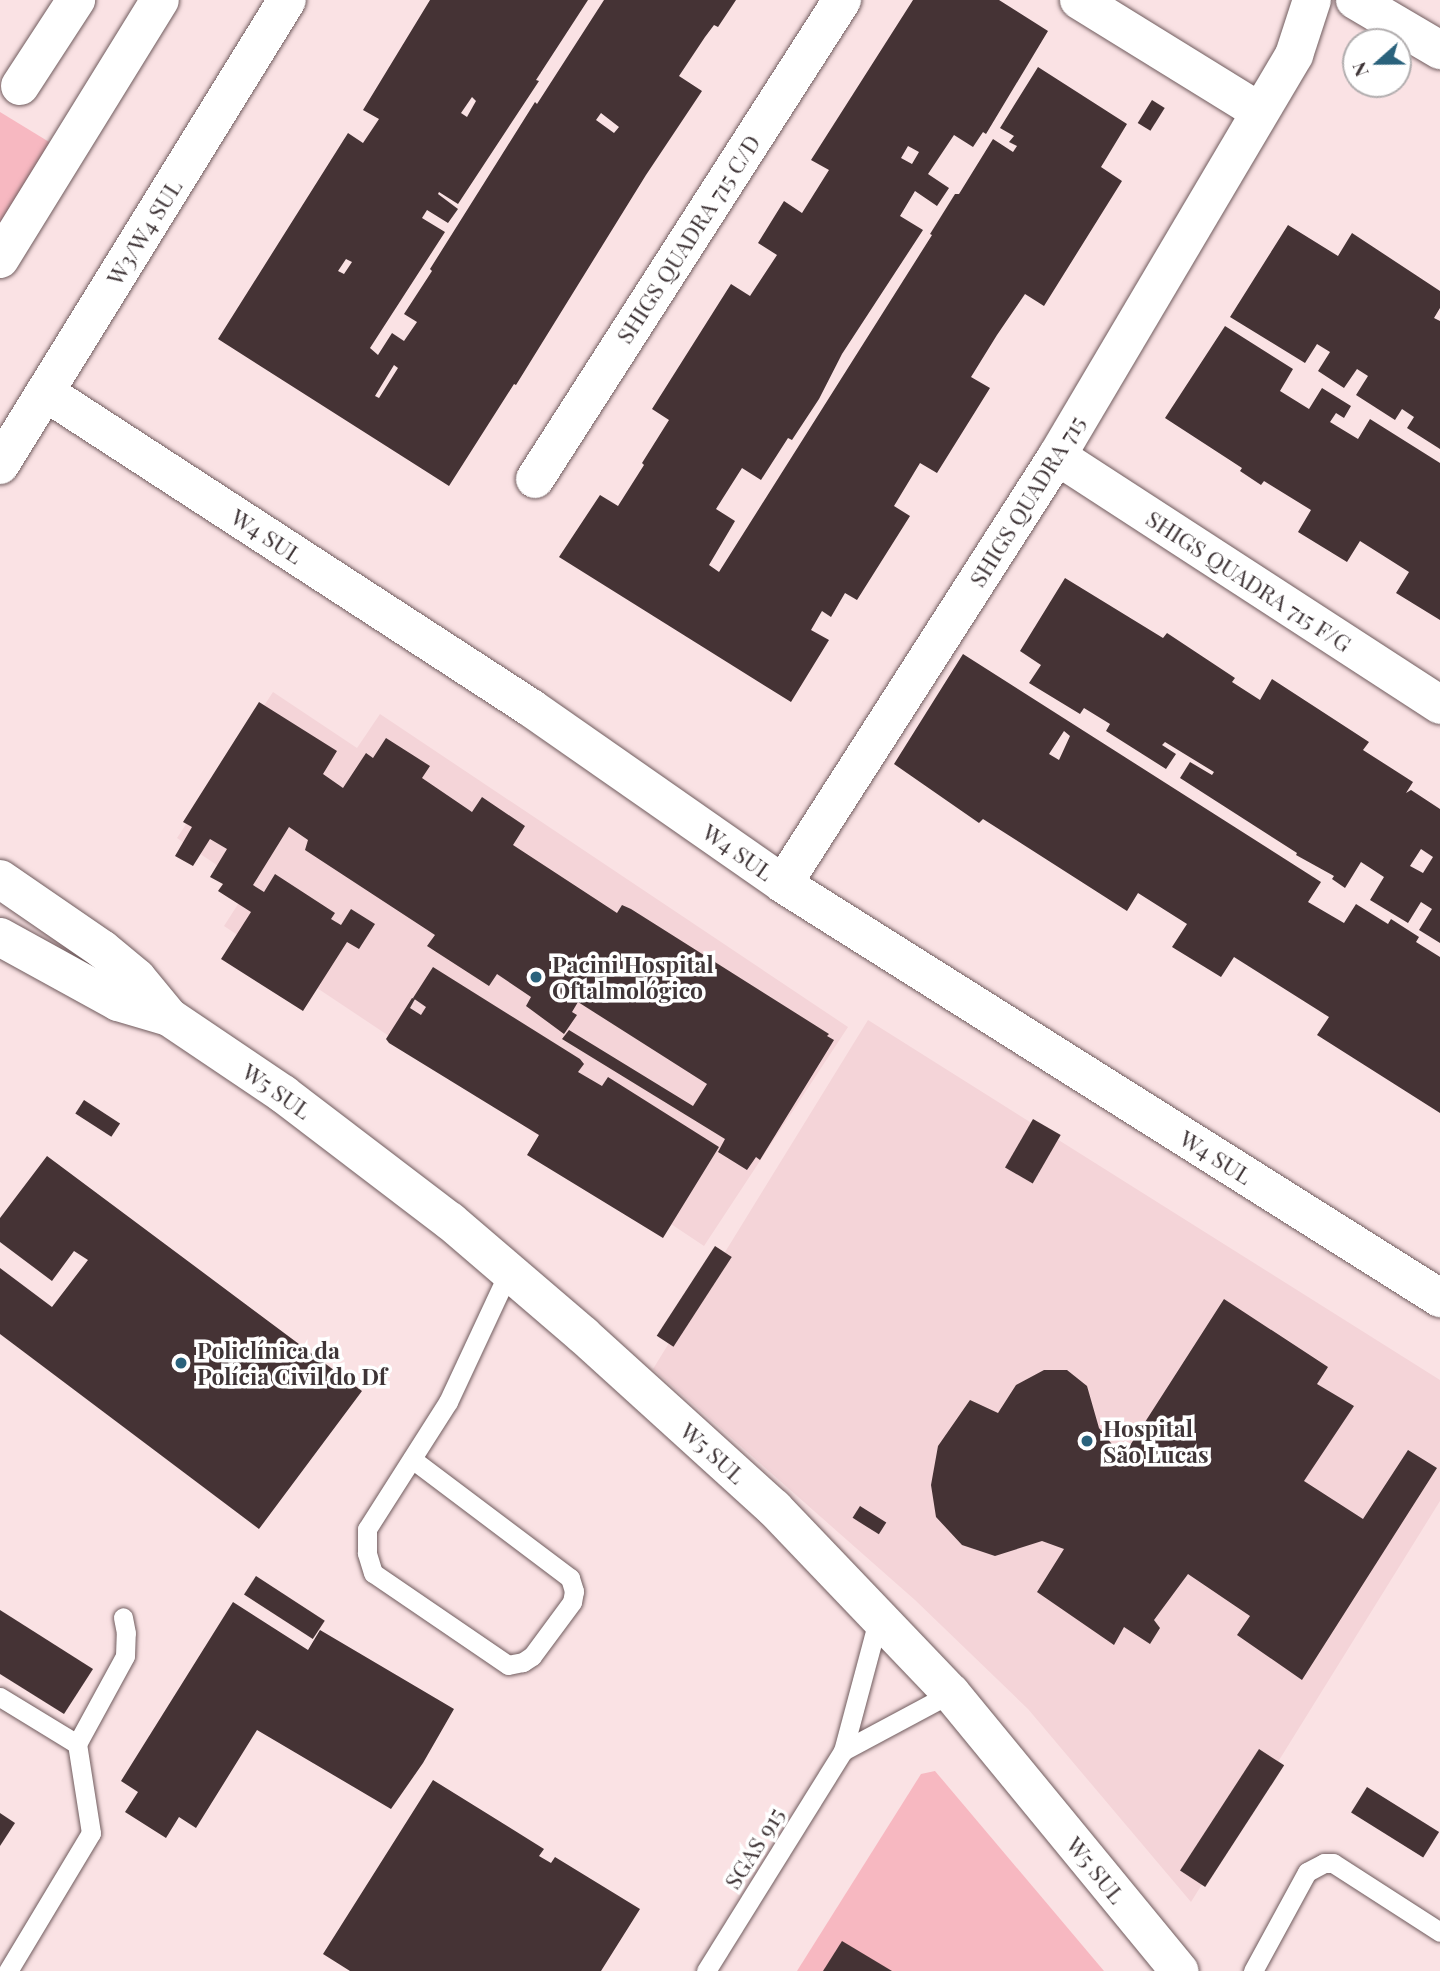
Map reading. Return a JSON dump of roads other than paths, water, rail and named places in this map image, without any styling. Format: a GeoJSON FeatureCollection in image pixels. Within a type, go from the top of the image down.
{"type":"FeatureCollection","features":[{"type":"Feature","properties":{"kind":"street"},"geometry":{"type":"LineString","coordinates":[[20,86],[76,0]]}},
{"type":"Feature","properties":{"kind":"street"},"geometry":{"type":"LineString","coordinates":[[0,260],[160,0]]}},
{"type":"Feature","properties":{"kind":"street","name":"W3/W4 SUL"},"geometry":{"type":"LineString","coordinates":[[0,464],[287,0]]}},
{"type":"Feature","properties":{"kind":"street","name":"SHIGS QUADRA 715 C/D"},"geometry":{"type":"LineString","coordinates":[[535,479],[842,0]]}},
{"type":"Feature","properties":{"kind":"street"},"geometry":{"type":"LineString","coordinates":[[1079,0],[1259,111]]}},
{"type":"Feature","properties":{"kind":"street","name":"SHIGS QUADRA 715"},"geometry":{"type":"LineString","coordinates":[[783,884],[1057,456],[1294,55],[1312,0]]}},
{"type":"Feature","properties":{"kind":"street"},"geometry":{"type":"LineString","coordinates":[[1355,0],[1440,50]]}},
{"type":"Feature","properties":{"kind":"street","name":"W4 SUL"},"geometry":{"type":"LineString","coordinates":[[45,392],[531,708],[783,884],[1440,1298]]}},
{"type":"Feature","properties":{"kind":"street","name":"SHIGS QUADRA 715 F/G"},"geometry":{"type":"LineString","coordinates":[[1057,456],[1440,705]]}},
{"type":"Feature","properties":{"kind":"street","name":"W5 SUL"},"geometry":{"type":"LineString","coordinates":[[0,879],[102,949],[137,978],[169,1017],[283,1094],[450,1221],[774,1508],[951,1693],[1180,1971]]}},
{"type":"Feature","properties":{"kind":"street","name":"W5 SUL"},"geometry":{"type":"LineString","coordinates":[[0,937],[118,1002],[169,1017]]}},
{"type":"Feature","properties":{"kind":"lane"},"geometry":{"type":"LineString","coordinates":[[412,1459],[570,1578],[574,1591],[572,1602],[533,1656],[523,1662],[508,1665],[373,1573],[367,1553],[367,1529],[448,1402],[509,1271]]}},
{"type":"Feature","properties":{"kind":"lane"},"geometry":{"type":"LineString","coordinates":[[8,1971],[91,1833],[77,1744],[125,1656],[126,1633],[122,1617]]}},
{"type":"Feature","properties":{"kind":"lane","name":"SGAS 915"},"geometry":{"type":"LineString","coordinates":[[706,1971],[843,1751],[879,1617]]}},
{"type":"Feature","properties":{"kind":"lane","name":"SGAS 915"},"geometry":{"type":"LineString","coordinates":[[843,1751],[951,1693]]}},
{"type":"Feature","properties":{"kind":"lane"},"geometry":{"type":"LineString","coordinates":[[0,1697],[77,1744]]}},
{"type":"Feature","properties":{"kind":"lane"},"geometry":{"type":"LineString","coordinates":[[1253,1971],[1307,1872],[1324,1863],[1333,1863],[1440,1931]]}},
{"type":"Feature","properties":{"kind":"place","name":"Pacini Hospital Oftalmológico"},"geometry":{"type":"Point","coordinates":[536,977]}},
{"type":"Feature","properties":{"kind":"place","name":"Policlínica da Polícia Civil do Df"},"geometry":{"type":"Point","coordinates":[181,1363]}},
{"type":"Feature","properties":{"kind":"place","name":"Hospital São Lucas"},"geometry":{"type":"Point","coordinates":[1087,1441]}}]}
